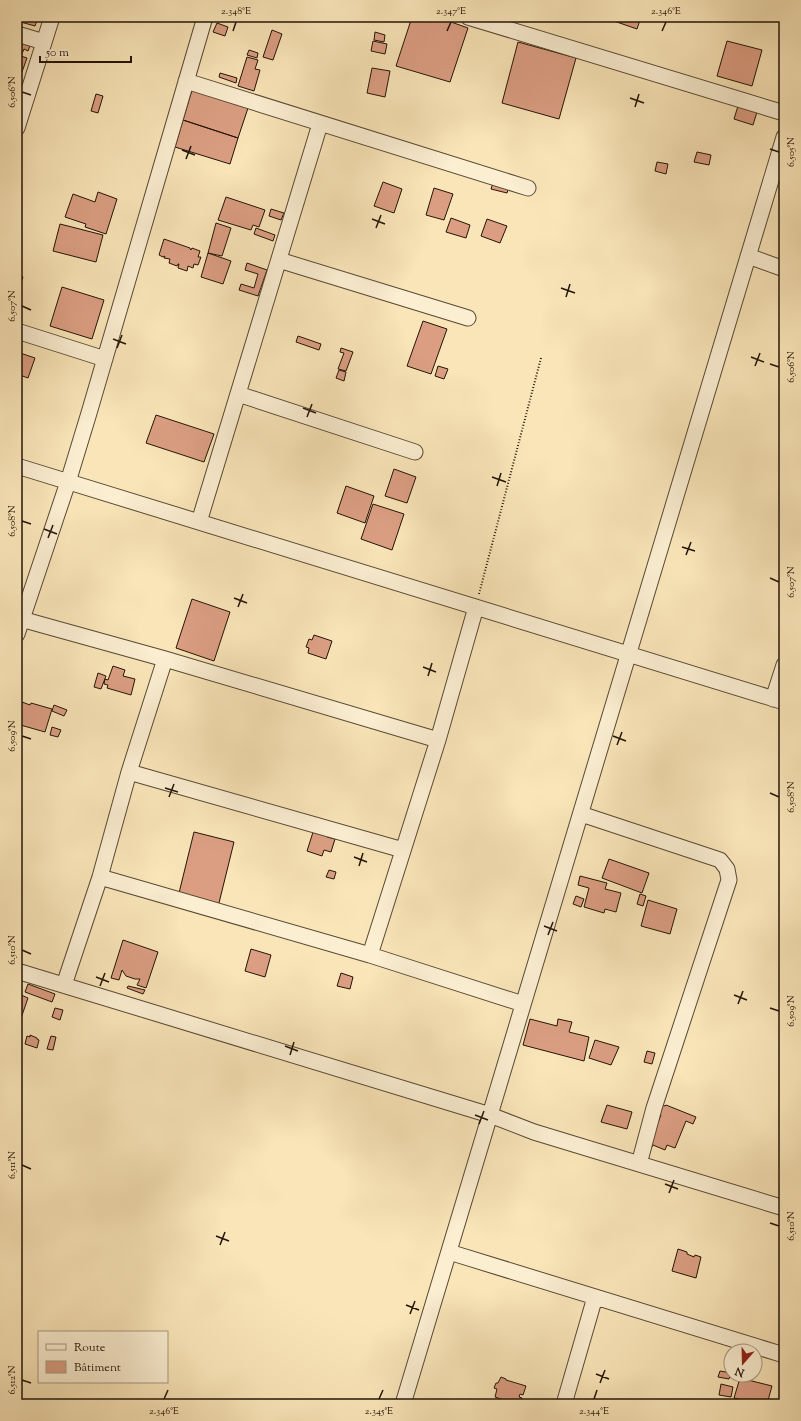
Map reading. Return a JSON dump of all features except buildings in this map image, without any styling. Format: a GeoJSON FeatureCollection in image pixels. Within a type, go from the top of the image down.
{"type":"FeatureCollection","features":[{"type":"Feature","properties":{"kind":"street"},"geometry":{"type":"LineString","coordinates":[[17,128],[52,17]]}},
{"type":"Feature","properties":{"kind":"street"},"geometry":{"type":"LineString","coordinates":[[17,634],[68,482],[204,17]]}},
{"type":"Feature","properties":{"kind":"street"},"geometry":{"type":"LineString","coordinates":[[468,17],[784,113]]}},
{"type":"Feature","properties":{"kind":"street"},"geometry":{"type":"LineString","coordinates":[[17,34],[44,42]]}},
{"type":"Feature","properties":{"kind":"street"},"geometry":{"type":"LineString","coordinates":[[186,81],[528,188]]}},
{"type":"Feature","properties":{"kind":"street"},"geometry":{"type":"LineString","coordinates":[[199,522],[320,124]]}},
{"type":"Feature","properties":{"kind":"street"},"geometry":{"type":"LineString","coordinates":[[403,1404],[784,136]]}},
{"type":"Feature","properties":{"kind":"street"},"geometry":{"type":"LineString","coordinates":[[748,256],[784,269]]}},
{"type":"Feature","properties":{"kind":"street"},"geometry":{"type":"LineString","coordinates":[[279,260],[468,318]]}},
{"type":"Feature","properties":{"kind":"street"},"geometry":{"type":"LineString","coordinates":[[17,331],[105,359]]}},
{"type":"Feature","properties":{"kind":"street"},"geometry":{"type":"LineString","coordinates":[[238,394],[415,452]]}},
{"type":"Feature","properties":{"kind":"street"},"geometry":{"type":"LineString","coordinates":[[17,466],[779,700],[784,665]]}},
{"type":"Feature","properties":{"kind":"street"},"geometry":{"type":"LineString","coordinates":[[370,955],[438,740],[476,607]]}},
{"type":"Feature","properties":{"kind":"street"},"geometry":{"type":"LineString","coordinates":[[22,619],[165,659],[438,740]]}},
{"type":"Feature","properties":{"kind":"street"},"geometry":{"type":"LineString","coordinates":[[64,985],[100,877],[129,772],[165,659]]}},
{"type":"Feature","properties":{"kind":"street"},"geometry":{"type":"LineString","coordinates":[[129,772],[403,850]]}},
{"type":"Feature","properties":{"kind":"street"},"geometry":{"type":"LineString","coordinates":[[581,814],[720,860],[727,869],[729,880],[654,1108],[640,1164]]}},
{"type":"Feature","properties":{"kind":"street"},"geometry":{"type":"LineString","coordinates":[[100,877],[370,955],[524,1004]]}},
{"type":"Feature","properties":{"kind":"street"},"geometry":{"type":"LineString","coordinates":[[17,971],[490,1115],[534,1132],[784,1208]]}},
{"type":"Feature","properties":{"kind":"street"},"geometry":{"type":"LineString","coordinates":[[449,1252],[784,1355]]}},
{"type":"Feature","properties":{"kind":"street"},"geometry":{"type":"LineString","coordinates":[[564,1404],[595,1297]]}},
{"type":"Feature","properties":{"kind":"path"},"geometry":{"type":"LineString","coordinates":[[476,607],[541,358]]}}]}
